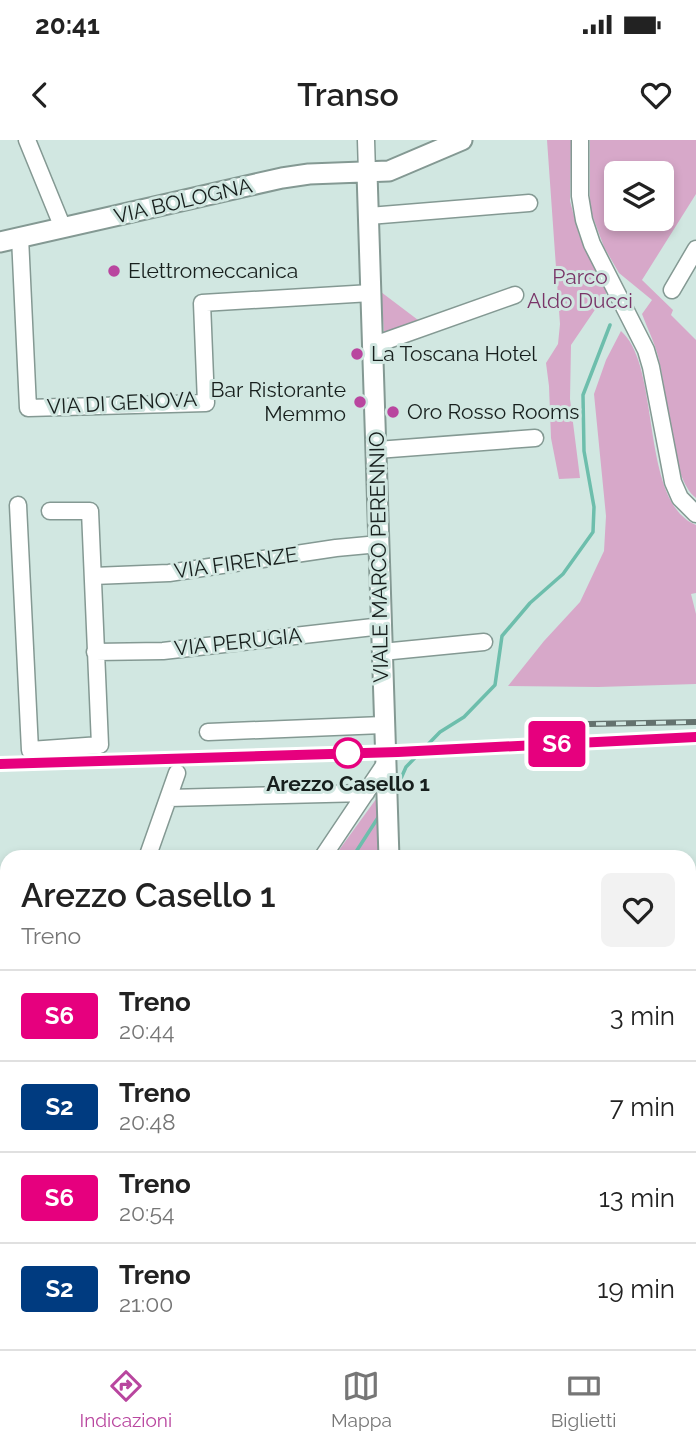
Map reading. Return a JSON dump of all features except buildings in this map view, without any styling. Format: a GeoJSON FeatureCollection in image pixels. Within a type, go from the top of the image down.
{"type":"FeatureCollection","features":[{"type":"Feature","properties":{"kind":"main road","name":"VIA BOLOGNA"},"geometry":{"type":"LineString","coordinates":[[0,242],[282,178],[309,174],[389,171],[462,140]]}},
{"type":"Feature","properties":{"kind":"main road","name":"VIALE MARCO PERENNIO"},"geometry":{"type":"LineString","coordinates":[[367,173],[389,850]]}},
{"type":"Feature","properties":{"kind":"street"},"geometry":{"type":"LineString","coordinates":[[27,140],[62,228]]}},
{"type":"Feature","properties":{"kind":"street","name":"VIALE MARCO PERENNIO"},"geometry":{"type":"LineString","coordinates":[[366,140],[367,173]]}},
{"type":"Feature","properties":{"kind":"street"},"geometry":{"type":"LineString","coordinates":[[580,140],[580,196],[584,219],[592,244],[646,350],[673,482],[680,498],[696,514]]}},
{"type":"Feature","properties":{"kind":"street"},"geometry":{"type":"LineString","coordinates":[[369,216],[529,203]]}},
{"type":"Feature","properties":{"kind":"street","name":"VIA DI GENOVA"},"geometry":{"type":"LineString","coordinates":[[20,237],[28,408],[206,403],[202,303],[371,293]]}},
{"type":"Feature","properties":{"kind":"street"},"geometry":{"type":"LineString","coordinates":[[672,290],[696,249]]}},
{"type":"Feature","properties":{"kind":"street"},"geometry":{"type":"LineString","coordinates":[[374,345],[515,295]]}},
{"type":"Feature","properties":{"kind":"street"},"geometry":{"type":"LineString","coordinates":[[377,450],[535,438]]}},
{"type":"Feature","properties":{"kind":"street"},"geometry":{"type":"LineString","coordinates":[[18,505],[30,750],[100,745],[90,511],[50,511]]}},
{"type":"Feature","properties":{"kind":"street","name":"VIA FIRENZE"},"geometry":{"type":"LineString","coordinates":[[93,576],[169,573],[379,544]]}},
{"type":"Feature","properties":{"kind":"street","name":"VIA PERUGIA"},"geometry":{"type":"LineString","coordinates":[[95,652],[163,650],[382,626]]}},
{"type":"Feature","properties":{"kind":"street"},"geometry":{"type":"LineString","coordinates":[[382,652],[484,642]]}},
{"type":"Feature","properties":{"kind":"street"},"geometry":{"type":"LineString","coordinates":[[208,732],[383,724]]}},
{"type":"Feature","properties":{"kind":"street"},"geometry":{"type":"LineString","coordinates":[[327,850],[385,764]]}},
{"type":"Feature","properties":{"kind":"street"},"geometry":{"type":"LineString","coordinates":[[150,850],[177,773]]}},
{"type":"Feature","properties":{"kind":"street"},"geometry":{"type":"LineString","coordinates":[[169,798],[366,793]]}},
{"type":"Feature","properties":{"kind":"green space","name":"Parco Aldo Ducci"},"geometry":{"type":"Polygon","coordinates":[[[547,140],[571,140],[570,201],[579,235],[607,292],[571,345],[570,399],[580,478],[559,479],[551,438],[546,363],[558,344],[560,324],[547,140]]]}},
{"type":"Feature","properties":{"kind":"green space","name":"Parco Aldo Ducci"},"geometry":{"type":"Polygon","coordinates":[[[590,140],[696,140],[696,194],[674,229],[674,161],[604,161],[604,231],[673,231],[642,280],[673,310],[671,315],[696,340],[696,498],[687,488],[675,455],[659,358],[642,314],[652,300],[619,273],[604,247],[590,209],[590,140]]]}},
{"type":"Feature","properties":{"kind":"green space"},"geometry":{"type":"Polygon","coordinates":[[[381,292],[422,323],[389,333],[384,332],[381,292]]]}},
{"type":"Feature","properties":{"kind":"green space","name":"Parco Aldo Ducci"},"geometry":{"type":"Polygon","coordinates":[[[621,331],[634,349],[642,373],[658,463],[666,490],[678,512],[696,525],[696,593],[691,594],[696,614],[696,684],[508,686],[580,602],[604,551],[606,516],[594,394],[606,360],[621,331]]]}},
{"type":"Feature","properties":{"kind":"green space"},"geometry":{"type":"Polygon","coordinates":[[[379,795],[381,850],[339,850],[379,795]]]}},
{"type":"Feature","properties":{"kind":"waterway"},"geometry":{"type":"LineString","coordinates":[[395,792],[406,767],[440,732],[464,717],[495,685],[502,636],[530,603],[563,574],[593,532],[594,507],[584,451],[583,395],[610,325]]}},
{"type":"Feature","properties":{"kind":"waterway"},"geometry":{"type":"LineString","coordinates":[[357,850],[381,813]]}},
{"type":"Feature","properties":{"kind":"railway"},"geometry":{"type":"LineString","coordinates":[[536,725],[696,722]]}},
{"type":"Feature","properties":{"kind":"railway"},"geometry":{"type":"LineString","coordinates":[[0,763],[398,752],[696,737]]}},
{"type":"Feature","properties":{"kind":"train","name":"S6"},"geometry":{"type":"LineString","coordinates":[[0,764],[398,752],[696,737]]}},
{"type":"Feature","properties":{"kind":"place","name":"Elettromeccanica"},"geometry":{"type":"Point","coordinates":[114,271]}},
{"type":"Feature","properties":{"kind":"place","name":"La Toscana Hotel"},"geometry":{"type":"Point","coordinates":[357,354]}},
{"type":"Feature","properties":{"kind":"place","name":"Bar Ristorante Memmo"},"geometry":{"type":"Point","coordinates":[360,402]}},
{"type":"Feature","properties":{"kind":"place","name":"Oro Rosso Rooms"},"geometry":{"type":"Point","coordinates":[393,412]}},
{"type":"Feature","properties":{"kind":"place","name":"Arezzo Casello 1"},"geometry":{"type":"Point","coordinates":[348,753]}}]}
